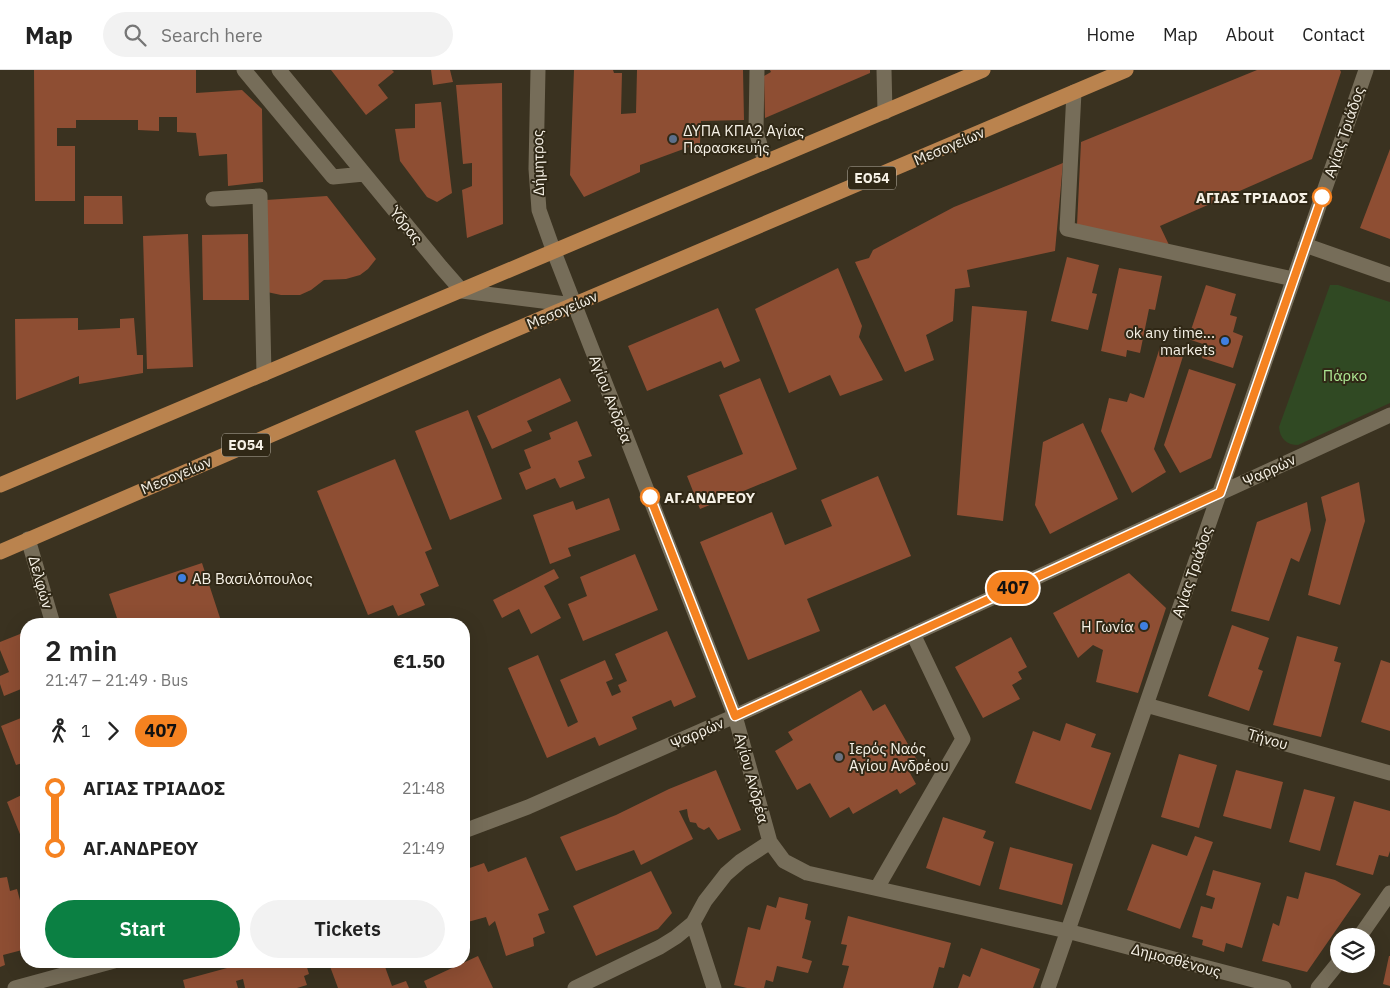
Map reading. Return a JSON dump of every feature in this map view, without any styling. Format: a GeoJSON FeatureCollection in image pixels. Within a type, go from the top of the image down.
{"type":"FeatureCollection","features":[{"type":"Feature","properties":{"kind":"main road"},"geometry":{"type":"LineString","coordinates":[[0,485],[983,70]]}},
{"type":"Feature","properties":{"kind":"main road","name":"Μεσογείων"},"geometry":{"type":"LineString","coordinates":[[0,552],[1126,70]]}},
{"type":"Feature","properties":{"kind":"street"},"geometry":{"type":"LineString","coordinates":[[244,70],[333,177],[364,174]]}},
{"type":"Feature","properties":{"kind":"street","name":"Ύδρας"},"geometry":{"type":"LineString","coordinates":[[279,70],[440,268],[462,291]]}},
{"type":"Feature","properties":{"kind":"street","name":"Δήμητρος"},"geometry":{"type":"LineString","coordinates":[[538,70],[536,169],[539,210],[554,252]]}},
{"type":"Feature","properties":{"kind":"street"},"geometry":{"type":"LineString","coordinates":[[757,70],[756,132],[765,162]]}},
{"type":"Feature","properties":{"kind":"street"},"geometry":{"type":"LineString","coordinates":[[884,70],[885,112]]}},
{"type":"Feature","properties":{"kind":"street","name":"Αγίας Τριάδος"},"geometry":{"type":"LineString","coordinates":[[1048,988],[1366,70]]}},
{"type":"Feature","properties":{"kind":"street"},"geometry":{"type":"LineString","coordinates":[[1074,92],[1067,229],[1293,279]]}},
{"type":"Feature","properties":{"kind":"street"},"geometry":{"type":"LineString","coordinates":[[213,199],[260,196],[264,374]]}},
{"type":"Feature","properties":{"kind":"street"},"geometry":{"type":"LineString","coordinates":[[1305,245],[1390,275]]}},
{"type":"Feature","properties":{"kind":"street","name":"Αγίου Ανδρέα"},"geometry":{"type":"LineString","coordinates":[[554,252],[735,716],[770,842],[784,861],[807,874],[1067,931]]}},
{"type":"Feature","properties":{"kind":"street"},"geometry":{"type":"LineString","coordinates":[[462,291],[574,305]]}},
{"type":"Feature","properties":{"kind":"street","name":"Ψαρρών"},"geometry":{"type":"LineString","coordinates":[[470,829],[528,807],[735,716],[1390,414]]}},
{"type":"Feature","properties":{"kind":"street","name":"Δελφών"},"geometry":{"type":"LineString","coordinates":[[28,539],[51,618]]}},
{"type":"Feature","properties":{"kind":"street"},"geometry":{"type":"LineString","coordinates":[[877,888],[963,739],[913,634]]}},
{"type":"Feature","properties":{"kind":"street","name":"Τήνου"},"geometry":{"type":"LineString","coordinates":[[1146,705],[1390,773]]}},
{"type":"Feature","properties":{"kind":"street"},"geometry":{"type":"LineString","coordinates":[[575,988],[660,947],[693,923],[705,901],[726,874],[741,861],[770,842]]}},
{"type":"Feature","properties":{"kind":"street"},"geometry":{"type":"LineString","coordinates":[[1366,928],[1390,893]]}},
{"type":"Feature","properties":{"kind":"street"},"geometry":{"type":"LineString","coordinates":[[693,923],[714,988]]}},
{"type":"Feature","properties":{"kind":"street","name":"Δημοσθένους"},"geometry":{"type":"LineString","coordinates":[[1067,931],[1284,988]]}},
{"type":"Feature","properties":{"kind":"street"},"geometry":{"type":"LineString","coordinates":[[15,988],[88,968]]}},
{"type":"Feature","properties":{"kind":"street"},"geometry":{"type":"LineString","coordinates":[[1318,988],[1330,973]]}},
{"type":"Feature","properties":{"kind":"green space","name":"Πάρκο"},"geometry":{"type":"Polygon","coordinates":[[[1330,285],[1338,285],[1390,302],[1390,403],[1298,445],[1294,445],[1283,438],[1279,427],[1330,285]]]}},
{"type":"Feature","properties":{"kind":"building"},"geometry":{"type":"Polygon","coordinates":[[[34,70],[196,70],[196,93],[242,90],[262,109],[263,182],[228,186],[227,154],[199,156],[196,133],[177,132],[177,117],[159,117],[159,131],[138,130],[138,120],[76,120],[76,128],[57,128],[57,146],[75,146],[75,201],[35,201],[34,70]]]}},
{"type":"Feature","properties":{"kind":"building"},"geometry":{"type":"Polygon","coordinates":[[[331,70],[392,70],[394,72],[378,85],[388,98],[366,115],[331,70]]]}},
{"type":"Feature","properties":{"kind":"building"},"geometry":{"type":"Polygon","coordinates":[[[431,70],[450,70],[453,82],[433,85],[431,70]]]}},
{"type":"Feature","properties":{"kind":"building"},"geometry":{"type":"Polygon","coordinates":[[[574,70],[613,70],[614,73],[622,73],[621,114],[636,113],[637,70],[743,70],[744,120],[701,121],[700,143],[640,165],[640,172],[584,197],[570,175],[574,70]]]}},
{"type":"Feature","properties":{"kind":"building"},"geometry":{"type":"Polygon","coordinates":[[[770,70],[870,70],[870,73],[765,118],[764,76],[771,72],[770,70]]]}},
{"type":"Feature","properties":{"kind":"building"},"geometry":{"type":"Polygon","coordinates":[[[1257,70],[1340,70],[1341,72],[1312,159],[1160,226],[1169,245],[1077,225],[1081,142],[1257,70]]]}},
{"type":"Feature","properties":{"kind":"building"},"geometry":{"type":"Polygon","coordinates":[[[502,83],[503,224],[467,238],[462,190],[472,186],[472,163],[463,164],[456,85],[502,83]]]}},
{"type":"Feature","properties":{"kind":"building"},"geometry":{"type":"Polygon","coordinates":[[[441,102],[452,193],[437,202],[427,197],[400,161],[395,129],[415,128],[415,104],[441,102]]]}},
{"type":"Feature","properties":{"kind":"building"},"geometry":{"type":"Polygon","coordinates":[[[1390,149],[1390,239],[1360,228],[1390,149]]]}},
{"type":"Feature","properties":{"kind":"building"},"geometry":{"type":"Polygon","coordinates":[[[1063,163],[1055,251],[967,270],[970,287],[955,289],[953,321],[926,335],[934,360],[905,372],[855,262],[869,258],[873,250],[954,207],[1063,163]]]}},
{"type":"Feature","properties":{"kind":"building"},"geometry":{"type":"Polygon","coordinates":[[[84,196],[122,196],[123,224],[84,224],[84,196]]]}},
{"type":"Feature","properties":{"kind":"building"},"geometry":{"type":"Polygon","coordinates":[[[327,196],[376,259],[360,275],[346,279],[324,280],[311,290],[300,295],[281,295],[267,292],[266,200],[327,196]]]}},
{"type":"Feature","properties":{"kind":"building"},"geometry":{"type":"Polygon","coordinates":[[[188,234],[193,367],[147,369],[143,236],[188,234]]]}},
{"type":"Feature","properties":{"kind":"building"},"geometry":{"type":"Polygon","coordinates":[[[248,234],[249,300],[203,300],[202,235],[248,234]]]}},
{"type":"Feature","properties":{"kind":"building"},"geometry":{"type":"Polygon","coordinates":[[[1067,257],[1099,265],[1092,293],[1097,294],[1088,330],[1051,321],[1067,257]]]}},
{"type":"Feature","properties":{"kind":"building"},"geometry":{"type":"Polygon","coordinates":[[[838,268],[862,326],[859,337],[883,380],[840,396],[830,375],[789,393],[755,309],[838,268]]]}},
{"type":"Feature","properties":{"kind":"building"},"geometry":{"type":"Polygon","coordinates":[[[1119,268],[1162,276],[1155,310],[1149,309],[1140,353],[1127,350],[1126,357],[1101,351],[1119,268]]]}},
{"type":"Feature","properties":{"kind":"building"},"geometry":{"type":"Polygon","coordinates":[[[1206,285],[1236,294],[1230,315],[1237,317],[1233,332],[1243,336],[1233,368],[1202,358],[1206,345],[1188,339],[1206,285]]]}},
{"type":"Feature","properties":{"kind":"building"},"geometry":{"type":"Polygon","coordinates":[[[972,306],[1027,311],[1003,521],[957,515],[972,306]]]}},
{"type":"Feature","properties":{"kind":"building"},"geometry":{"type":"Polygon","coordinates":[[[718,308],[740,361],[724,368],[721,361],[647,391],[628,346],[718,308]]]}},
{"type":"Feature","properties":{"kind":"building"},"geometry":{"type":"Polygon","coordinates":[[[78,318],[78,330],[120,328],[120,319],[134,318],[137,355],[143,355],[143,373],[79,384],[79,376],[16,400],[15,319],[78,318]]]}},
{"type":"Feature","properties":{"kind":"building"},"geometry":{"type":"Polygon","coordinates":[[[1160,347],[1184,353],[1154,449],[1166,472],[1132,493],[1101,431],[1109,398],[1127,402],[1130,393],[1144,398],[1160,347]]]}},
{"type":"Feature","properties":{"kind":"building"},"geometry":{"type":"Polygon","coordinates":[[[1189,369],[1236,384],[1211,458],[1180,473],[1164,445],[1189,369]]]}},
{"type":"Feature","properties":{"kind":"building"},"geometry":{"type":"Polygon","coordinates":[[[560,378],[571,401],[527,421],[532,431],[492,449],[477,416],[560,378]]]}},
{"type":"Feature","properties":{"kind":"building"},"geometry":{"type":"Polygon","coordinates":[[[760,378],[797,469],[700,509],[687,476],[743,454],[719,395],[760,378]]]}},
{"type":"Feature","properties":{"kind":"building"},"geometry":{"type":"Polygon","coordinates":[[[468,410],[502,499],[450,520],[415,431],[468,410]]]}},
{"type":"Feature","properties":{"kind":"building"},"geometry":{"type":"Polygon","coordinates":[[[577,421],[592,456],[578,461],[585,478],[560,488],[555,478],[526,490],[519,473],[531,468],[524,450],[551,439],[549,433],[577,421]]]}},
{"type":"Feature","properties":{"kind":"building"},"geometry":{"type":"Polygon","coordinates":[[[1083,423],[1118,499],[1050,534],[1035,505],[1043,442],[1083,423]]]}},
{"type":"Feature","properties":{"kind":"building"},"geometry":{"type":"Polygon","coordinates":[[[395,459],[432,549],[425,552],[439,586],[420,594],[425,605],[398,616],[393,605],[368,615],[317,491],[395,459]]]}},
{"type":"Feature","properties":{"kind":"building"},"geometry":{"type":"Polygon","coordinates":[[[878,476],[911,556],[807,599],[820,631],[748,660],[700,542],[772,512],[785,545],[832,526],[821,500],[878,476]]]}},
{"type":"Feature","properties":{"kind":"building"},"geometry":{"type":"Polygon","coordinates":[[[1359,482],[1365,521],[1340,605],[1308,595],[1326,520],[1321,497],[1359,482]]]}},
{"type":"Feature","properties":{"kind":"building"},"geometry":{"type":"Polygon","coordinates":[[[609,498],[620,530],[568,548],[571,556],[550,564],[533,515],[573,501],[576,510],[609,498]]]}},
{"type":"Feature","properties":{"kind":"building"},"geometry":{"type":"Polygon","coordinates":[[[1307,502],[1311,530],[1299,562],[1291,558],[1269,621],[1231,611],[1257,522],[1307,502]]]}},
{"type":"Feature","properties":{"kind":"building"},"geometry":{"type":"Polygon","coordinates":[[[635,554],[658,610],[583,641],[568,604],[587,596],[580,577],[635,554]]]}},
{"type":"Feature","properties":{"kind":"building","name":"ΑΒ Βασιλόπουλος"},"geometry":{"type":"Polygon","coordinates":[[[202,563],[220,618],[117,618],[109,594],[202,563]]]}},
{"type":"Feature","properties":{"kind":"building"},"geometry":{"type":"Polygon","coordinates":[[[554,569],[559,578],[544,586],[561,618],[531,634],[519,609],[502,618],[493,600],[554,569]]]}},
{"type":"Feature","properties":{"kind":"building"},"geometry":{"type":"Polygon","coordinates":[[[1129,573],[1166,608],[1138,693],[1096,682],[1103,650],[1093,645],[1078,658],[1053,613],[1129,573]]]}},
{"type":"Feature","properties":{"kind":"building"},"geometry":{"type":"Polygon","coordinates":[[[1232,625],[1269,638],[1258,669],[1263,671],[1249,711],[1208,696],[1232,625]]]}},
{"type":"Feature","properties":{"kind":"building"},"geometry":{"type":"Polygon","coordinates":[[[667,631],[696,697],[674,707],[671,700],[632,717],[637,729],[599,746],[595,737],[547,758],[508,668],[538,655],[568,727],[578,722],[560,680],[605,660],[613,679],[606,682],[612,696],[621,692],[618,685],[627,681],[615,654],[667,631]]]}},
{"type":"Feature","properties":{"kind":"building"},"geometry":{"type":"Polygon","coordinates":[[[20,634],[20,689],[4,696],[0,684],[0,676],[9,672],[0,650],[0,642],[20,634]]]}},
{"type":"Feature","properties":{"kind":"building"},"geometry":{"type":"Polygon","coordinates":[[[1297,636],[1338,647],[1334,661],[1341,663],[1321,737],[1273,725],[1297,636]]]}},
{"type":"Feature","properties":{"kind":"building"},"geometry":{"type":"Polygon","coordinates":[[[1011,637],[1027,667],[1018,672],[1022,679],[1012,685],[1020,699],[983,718],[955,667],[1011,637]]]}},
{"type":"Feature","properties":{"kind":"building"},"geometry":{"type":"Polygon","coordinates":[[[1381,660],[1390,663],[1390,731],[1361,722],[1381,660]]]}},
{"type":"Feature","properties":{"kind":"building"},"geometry":{"type":"Polygon","coordinates":[[[861,690],[873,711],[885,704],[917,760],[906,766],[916,784],[900,794],[897,789],[853,814],[849,807],[830,818],[810,783],[797,790],[775,751],[793,740],[788,732],[861,690]]]}},
{"type":"Feature","properties":{"kind":"building"},"geometry":{"type":"Polygon","coordinates":[[[20,718],[20,764],[16,765],[1,726],[20,718]]]}},
{"type":"Feature","properties":{"kind":"building"},"geometry":{"type":"Polygon","coordinates":[[[1066,723],[1096,734],[1091,747],[1111,753],[1091,810],[1015,783],[1033,731],[1060,741],[1066,723]]]}},
{"type":"Feature","properties":{"kind":"building"},"geometry":{"type":"Polygon","coordinates":[[[1179,754],[1217,765],[1199,828],[1161,817],[1179,754]]]}},
{"type":"Feature","properties":{"kind":"building"},"geometry":{"type":"Polygon","coordinates":[[[716,770],[741,830],[718,840],[709,827],[704,830],[698,827],[696,823],[690,822],[687,809],[679,811],[693,839],[641,865],[634,850],[576,871],[560,837],[616,815],[669,789],[716,770]]]}},
{"type":"Feature","properties":{"kind":"building"},"geometry":{"type":"Polygon","coordinates":[[[1236,770],[1283,782],[1271,829],[1223,816],[1236,770]]]}},
{"type":"Feature","properties":{"kind":"building"},"geometry":{"type":"Polygon","coordinates":[[[1304,789],[1335,797],[1320,851],[1289,842],[1304,789]]]}},
{"type":"Feature","properties":{"kind":"building"},"geometry":{"type":"Polygon","coordinates":[[[20,796],[20,834],[7,802],[20,796]]]}},
{"type":"Feature","properties":{"kind":"building"},"geometry":{"type":"Polygon","coordinates":[[[1354,801],[1390,811],[1390,851],[1388,857],[1379,855],[1373,875],[1336,865],[1354,801]]]}},
{"type":"Feature","properties":{"kind":"building"},"geometry":{"type":"Polygon","coordinates":[[[943,817],[986,831],[983,838],[994,842],[980,886],[926,868],[943,817]]]}},
{"type":"Feature","properties":{"kind":"building"},"geometry":{"type":"Polygon","coordinates":[[[1195,836],[1213,842],[1180,929],[1127,910],[1152,844],[1187,856],[1195,836]]]}},
{"type":"Feature","properties":{"kind":"building"},"geometry":{"type":"Polygon","coordinates":[[[1010,847],[1073,864],[1062,905],[999,889],[1010,847]]]}},
{"type":"Feature","properties":{"kind":"building"},"geometry":{"type":"Polygon","coordinates":[[[526,857],[549,910],[538,914],[545,933],[533,938],[534,946],[506,956],[495,921],[489,926],[486,917],[470,921],[470,868],[484,863],[488,872],[526,857]]]}},
{"type":"Feature","properties":{"kind":"building"},"geometry":{"type":"Polygon","coordinates":[[[1213,870],[1261,883],[1242,948],[1226,943],[1224,952],[1202,945],[1203,940],[1192,937],[1201,906],[1212,909],[1215,898],[1206,895],[1213,870]]]}},
{"type":"Feature","properties":{"kind":"building"},"geometry":{"type":"Polygon","coordinates":[[[651,871],[672,913],[658,929],[596,956],[573,906],[651,871]]]}},
{"type":"Feature","properties":{"kind":"building"},"geometry":{"type":"Polygon","coordinates":[[[1305,872],[1335,880],[1361,894],[1337,928],[1330,928],[1330,939],[1307,972],[1262,961],[1273,923],[1279,926],[1287,896],[1298,899],[1305,872]]]}},
{"type":"Feature","properties":{"kind":"building"},"geometry":{"type":"Polygon","coordinates":[[[7,877],[10,891],[17,889],[20,900],[20,951],[3,955],[5,965],[0,967],[0,878],[7,877]]]}},
{"type":"Feature","properties":{"kind":"building"},"geometry":{"type":"Polygon","coordinates":[[[779,897],[808,904],[805,919],[811,921],[802,958],[812,961],[808,973],[777,966],[773,982],[766,980],[764,988],[747,988],[734,985],[748,927],[760,930],[767,905],[776,908],[779,897]]]}},
{"type":"Feature","properties":{"kind":"building"},"geometry":{"type":"Polygon","coordinates":[[[848,916],[951,943],[944,968],[939,967],[933,988],[843,988],[849,966],[842,965],[847,945],[841,944],[848,916]]]}},
{"type":"Feature","properties":{"kind":"building"},"geometry":{"type":"Polygon","coordinates":[[[981,948],[1040,969],[1033,988],[958,988],[963,974],[970,977],[981,948]]]}},
{"type":"Feature","properties":{"kind":"building"},"geometry":{"type":"Polygon","coordinates":[[[478,956],[493,988],[427,988],[424,981],[452,968],[470,968],[470,960],[478,956]]]}},
{"type":"Feature","properties":{"kind":"building"},"geometry":{"type":"Polygon","coordinates":[[[1390,956],[1390,986],[1383,984],[1390,956]]]}},
{"type":"Feature","properties":{"kind":"building"},"geometry":{"type":"Polygon","coordinates":[[[227,968],[307,968],[309,974],[304,976],[307,985],[297,988],[245,988],[243,979],[236,981],[238,988],[185,988],[183,980],[227,968]]]}},
{"type":"Feature","properties":{"kind":"building"},"geometry":{"type":"Polygon","coordinates":[[[331,968],[385,968],[392,986],[406,981],[409,988],[338,988],[331,968]]]}},
{"type":"Feature","properties":{"kind":"bus line","name":"407"},"geometry":{"type":"LineString","coordinates":[[650,497],[735,716],[1220,493],[1322,197]]}},
{"type":"Feature","properties":{"kind":"place","name":"ΔΥΠΑ ΚΠΑ2 Αγίας Παρασκευής"},"geometry":{"type":"Point","coordinates":[673,139]}},
{"type":"Feature","properties":{"kind":"place","name":"ΑΓΙΑΣ ΤΡΙΑΔΟΣ"},"geometry":{"type":"Point","coordinates":[1322,197]}},
{"type":"Feature","properties":{"kind":"place","name":"ok any time... markets"},"geometry":{"type":"Point","coordinates":[1225,341]}},
{"type":"Feature","properties":{"kind":"place","name":"ΑΓ.ΑΝΔΡΕΟΥ"},"geometry":{"type":"Point","coordinates":[650,497]}},
{"type":"Feature","properties":{"kind":"place","name":"ΑΒ Βασιλόπουλος"},"geometry":{"type":"Point","coordinates":[182,578]}},
{"type":"Feature","properties":{"kind":"place","name":"Η Γωνία"},"geometry":{"type":"Point","coordinates":[1144,626]}},
{"type":"Feature","properties":{"kind":"place","name":"Ιερός Ναός Αγίου Ανδρέου"},"geometry":{"type":"Point","coordinates":[839,757]}}]}
